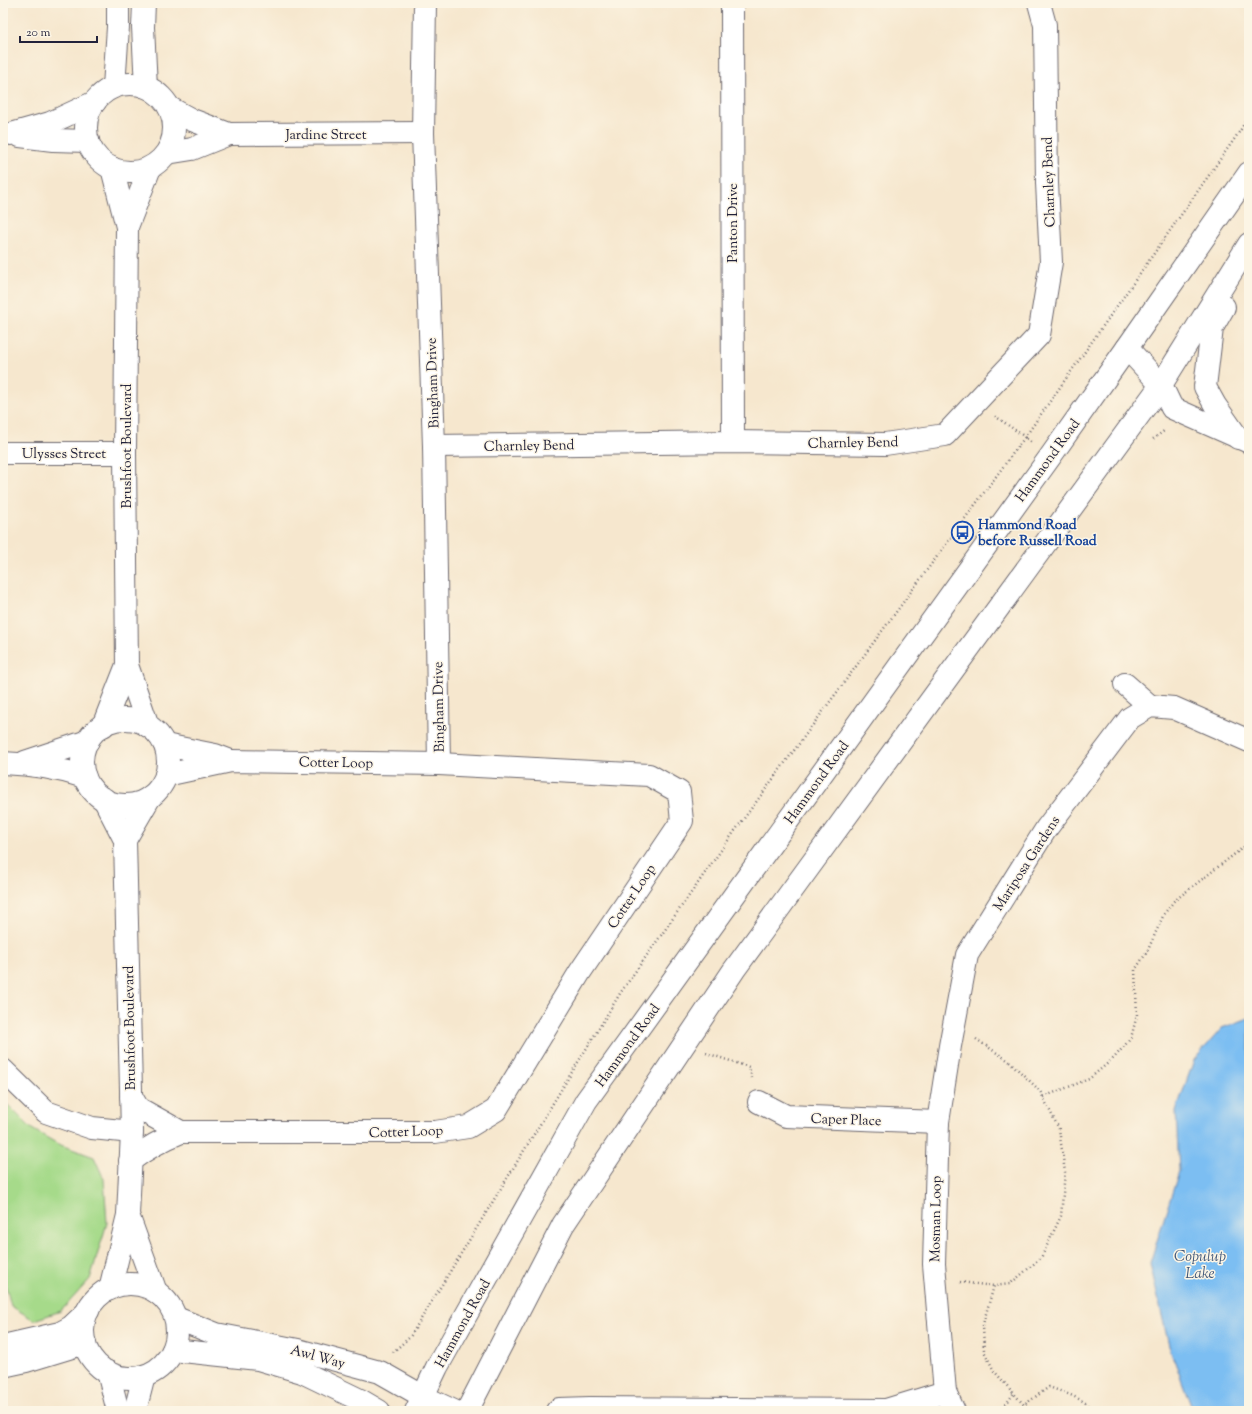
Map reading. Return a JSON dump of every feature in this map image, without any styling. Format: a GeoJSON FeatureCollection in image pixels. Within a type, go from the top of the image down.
{"type":"FeatureCollection","features":[{"type":"Feature","properties":{"kind":"street"},"geometry":{"type":"LineString","coordinates":[[114,87],[118,3]]}},
{"type":"Feature","properties":{"kind":"street"},"geometry":{"type":"LineString","coordinates":[[144,3],[143,27],[146,87]]}},
{"type":"Feature","properties":{"kind":"street","name":"Bingham Drive"},"geometry":{"type":"LineString","coordinates":[[425,3],[423,133],[434,446],[439,764]]}},
{"type":"Feature","properties":{"kind":"street","name":"Panton Drive"},"geometry":{"type":"LineString","coordinates":[[732,3],[733,442]]}},
{"type":"Feature","properties":{"kind":"street","name":"Charnley Bend"},"geometry":{"type":"LineString","coordinates":[[434,446],[733,442],[885,444],[945,435],[1039,335],[1051,262],[1047,183],[1045,25],[1039,3]]}},
{"type":"Feature","properties":{"kind":"street"},"geometry":{"type":"LineString","coordinates":[[125,84],[136,84],[146,87],[156,92],[164,99],[170,108],[174,119],[172,142],[167,153],[150,168],[137,172],[124,172],[112,168],[101,161],[93,152],[88,141],[86,127],[89,114],[95,102],[104,93],[114,87],[125,84]]}},
{"type":"Feature","properties":{"kind":"street"},"geometry":{"type":"LineString","coordinates":[[7,134],[50,123],[95,102]]}},
{"type":"Feature","properties":{"kind":"street","name":"Jardine Street"},"geometry":{"type":"LineString","coordinates":[[170,108],[192,120],[229,134],[423,133]]}},
{"type":"Feature","properties":{"kind":"street"},"geometry":{"type":"LineString","coordinates":[[7,134],[53,140],[88,141]]}},
{"type":"Feature","properties":{"kind":"street","name":"Jardine Street"},"geometry":{"type":"LineString","coordinates":[[167,153],[192,149],[229,134]]}},
{"type":"Feature","properties":{"kind":"street","name":"Brushfoot Boulevard"},"geometry":{"type":"LineString","coordinates":[[112,168],[127,227],[125,453],[127,665],[148,726]]}},
{"type":"Feature","properties":{"kind":"street","name":"Brushfoot Boulevard"},"geometry":{"type":"LineString","coordinates":[[127,227],[150,168]]}},
{"type":"Feature","properties":{"kind":"street","name":"Hammond Road"},"geometry":{"type":"LineString","coordinates":[[420,1404],[441,1361],[586,1101],[1127,348],[1249,173]]}},
{"type":"Feature","properties":{"kind":"street"},"geometry":{"type":"LineString","coordinates":[[467,1411],[563,1225],[734,970],[1160,385],[1245,251]]}},
{"type":"Feature","properties":{"kind":"street"},"geometry":{"type":"LineString","coordinates":[[1244,440],[1215,405],[1205,387],[1212,328],[1241,280],[1245,251]]}},
{"type":"Feature","properties":{"kind":"street"},"geometry":{"type":"LineString","coordinates":[[1127,348],[1160,385],[1172,408],[1244,440]]}},
{"type":"Feature","properties":{"kind":"street","name":"Ulysses Street"},"geometry":{"type":"LineString","coordinates":[[3,453],[125,453]]}},
{"type":"Feature","properties":{"kind":"street","name":"Brushfoot Boulevard"},"geometry":{"type":"LineString","coordinates":[[103,726],[127,665]]}},
{"type":"Feature","properties":{"kind":"street"},"geometry":{"type":"LineString","coordinates":[[1125,684],[1150,706],[1174,708],[1249,741]]}},
{"type":"Feature","properties":{"kind":"street","name":"Mariposa Gardens"},"geometry":{"type":"LineString","coordinates":[[950,1046],[967,955],[1046,828],[1130,718],[1150,706]]}},
{"type":"Feature","properties":{"kind":"street"},"geometry":{"type":"LineString","coordinates":[[114,721],[137,721],[148,726],[157,734],[165,745],[168,755],[166,775],[160,788],[150,797],[139,803],[128,805],[116,804],[96,794],[90,786],[85,777],[82,765],[84,753],[88,741],[94,733],[103,726],[114,721]]}},
{"type":"Feature","properties":{"kind":"street"},"geometry":{"type":"LineString","coordinates":[[12,763],[88,741]]}},
{"type":"Feature","properties":{"kind":"street","name":"Cotter Loop"},"geometry":{"type":"LineString","coordinates":[[165,745],[215,755],[231,761]]}},
{"type":"Feature","properties":{"kind":"street","name":"Cotter Loop"},"geometry":{"type":"LineString","coordinates":[[130,1161],[152,1144],[181,1132],[435,1132],[468,1127],[496,1110],[580,972],[682,821],[679,792],[649,775],[439,764],[231,761],[166,775]]}},
{"type":"Feature","properties":{"kind":"street"},"geometry":{"type":"LineString","coordinates":[[12,763],[64,770],[85,777]]}},
{"type":"Feature","properties":{"kind":"street"},"geometry":{"type":"LineString","coordinates":[[125,840],[150,797]]}},
{"type":"Feature","properties":{"kind":"street","name":"Brushfoot Boulevard"},"geometry":{"type":"LineString","coordinates":[[104,799],[125,840],[132,1132],[128,1215],[110,1289]]}},
{"type":"Feature","properties":{"kind":"street","name":"Mosman Loop"},"geometry":{"type":"LineString","coordinates":[[557,1411],[559,1409],[590,1408],[886,1410],[950,1402],[934,1264],[938,1122],[950,1046]]}},
{"type":"Feature","properties":{"kind":"street"},"geometry":{"type":"LineString","coordinates":[[3,1070],[46,1112],[92,1128],[132,1132]]}},
{"type":"Feature","properties":{"kind":"street","name":"Cotter Loop"},"geometry":{"type":"LineString","coordinates":[[131,1096],[138,1108],[181,1132]]}},
{"type":"Feature","properties":{"kind":"street","name":"Caper Place"},"geometry":{"type":"LineString","coordinates":[[759,1102],[786,1116],[938,1122]]}},
{"type":"Feature","properties":{"kind":"street","name":"Brushfoot Boulevard"},"geometry":{"type":"LineString","coordinates":[[128,1215],[156,1292]]}},
{"type":"Feature","properties":{"kind":"street"},"geometry":{"type":"LineString","coordinates":[[4,1348],[60,1333],[71,1327],[88,1311],[97,1298],[110,1289],[121,1285],[133,1284],[156,1292],[165,1299],[171,1308],[176,1318],[177,1334],[173,1350],[166,1361],[156,1370],[144,1376],[120,1376],[108,1372],[90,1355],[85,1343],[83,1332],[84,1321],[88,1311]]}},
{"type":"Feature","properties":{"kind":"street","name":"Awl Way"},"geometry":{"type":"LineString","coordinates":[[176,1318],[216,1334],[298,1350],[380,1372],[420,1404],[454,1411]]}},
{"type":"Feature","properties":{"kind":"street"},"geometry":{"type":"LineString","coordinates":[[4,1348],[26,1362],[85,1343]]}},
{"type":"Feature","properties":{"kind":"street","name":"Awl Way"},"geometry":{"type":"LineString","coordinates":[[173,1350],[258,1359],[302,1372],[362,1401],[379,1411]]}},
{"type":"Feature","properties":{"kind":"street"},"geometry":{"type":"LineString","coordinates":[[108,1372],[118,1411]]}},
{"type":"Feature","properties":{"kind":"street"},"geometry":{"type":"LineString","coordinates":[[135,1411],[144,1376]]}},
{"type":"Feature","properties":{"kind":"path"},"geometry":{"type":"LineString","coordinates":[[975,403],[1025,437],[1236,138],[1249,115]]}},
{"type":"Feature","properties":{"kind":"path"},"geometry":{"type":"LineString","coordinates":[[1043,1097],[1089,1078],[1114,1058],[1131,1038],[1137,1015],[1135,970],[1147,952],[1164,914],[1174,901],[1249,843]]}},
{"type":"Feature","properties":{"kind":"path"},"geometry":{"type":"LineString","coordinates":[[959,1282],[994,1286],[1010,1284],[1040,1258],[1061,1216],[1064,1172],[1059,1129],[1040,1090],[1008,1061],[975,1038]]}},
{"type":"Feature","properties":{"kind":"path"},"geometry":{"type":"LineString","coordinates":[[705,1053],[749,1067],[759,1102]]}},
{"type":"Feature","properties":{"kind":"path"},"geometry":{"type":"LineString","coordinates":[[994,1286],[983,1324],[984,1351],[994,1371],[1024,1405],[1049,1387],[1074,1396],[1092,1407],[1095,1411]]}},
{"type":"Feature","properties":{"kind":"path"},"geometry":{"type":"LineString","coordinates":[[1001,1411],[1014,1393]]}},
{"type":"Feature","properties":{"kind":"green space"},"geometry":{"type":"Polygon","coordinates":[[[3,1100],[32,1129],[58,1144],[94,1157],[104,1179],[107,1223],[90,1279],[61,1311],[34,1320],[11,1306],[3,1275],[3,1100]]]}},
{"type":"Feature","properties":{"kind":"water","name":"Copulup Lake"},"geometry":{"type":"Polygon","coordinates":[[[1249,1018],[1249,1411],[1193,1411],[1169,1346],[1150,1263],[1179,1171],[1176,1111],[1194,1060],[1222,1028],[1249,1018]]]}},
{"type":"Feature","properties":{"kind":"place","name":"Hammond Road before Russell Road"},"geometry":{"type":"Point","coordinates":[963,532]}}]}
